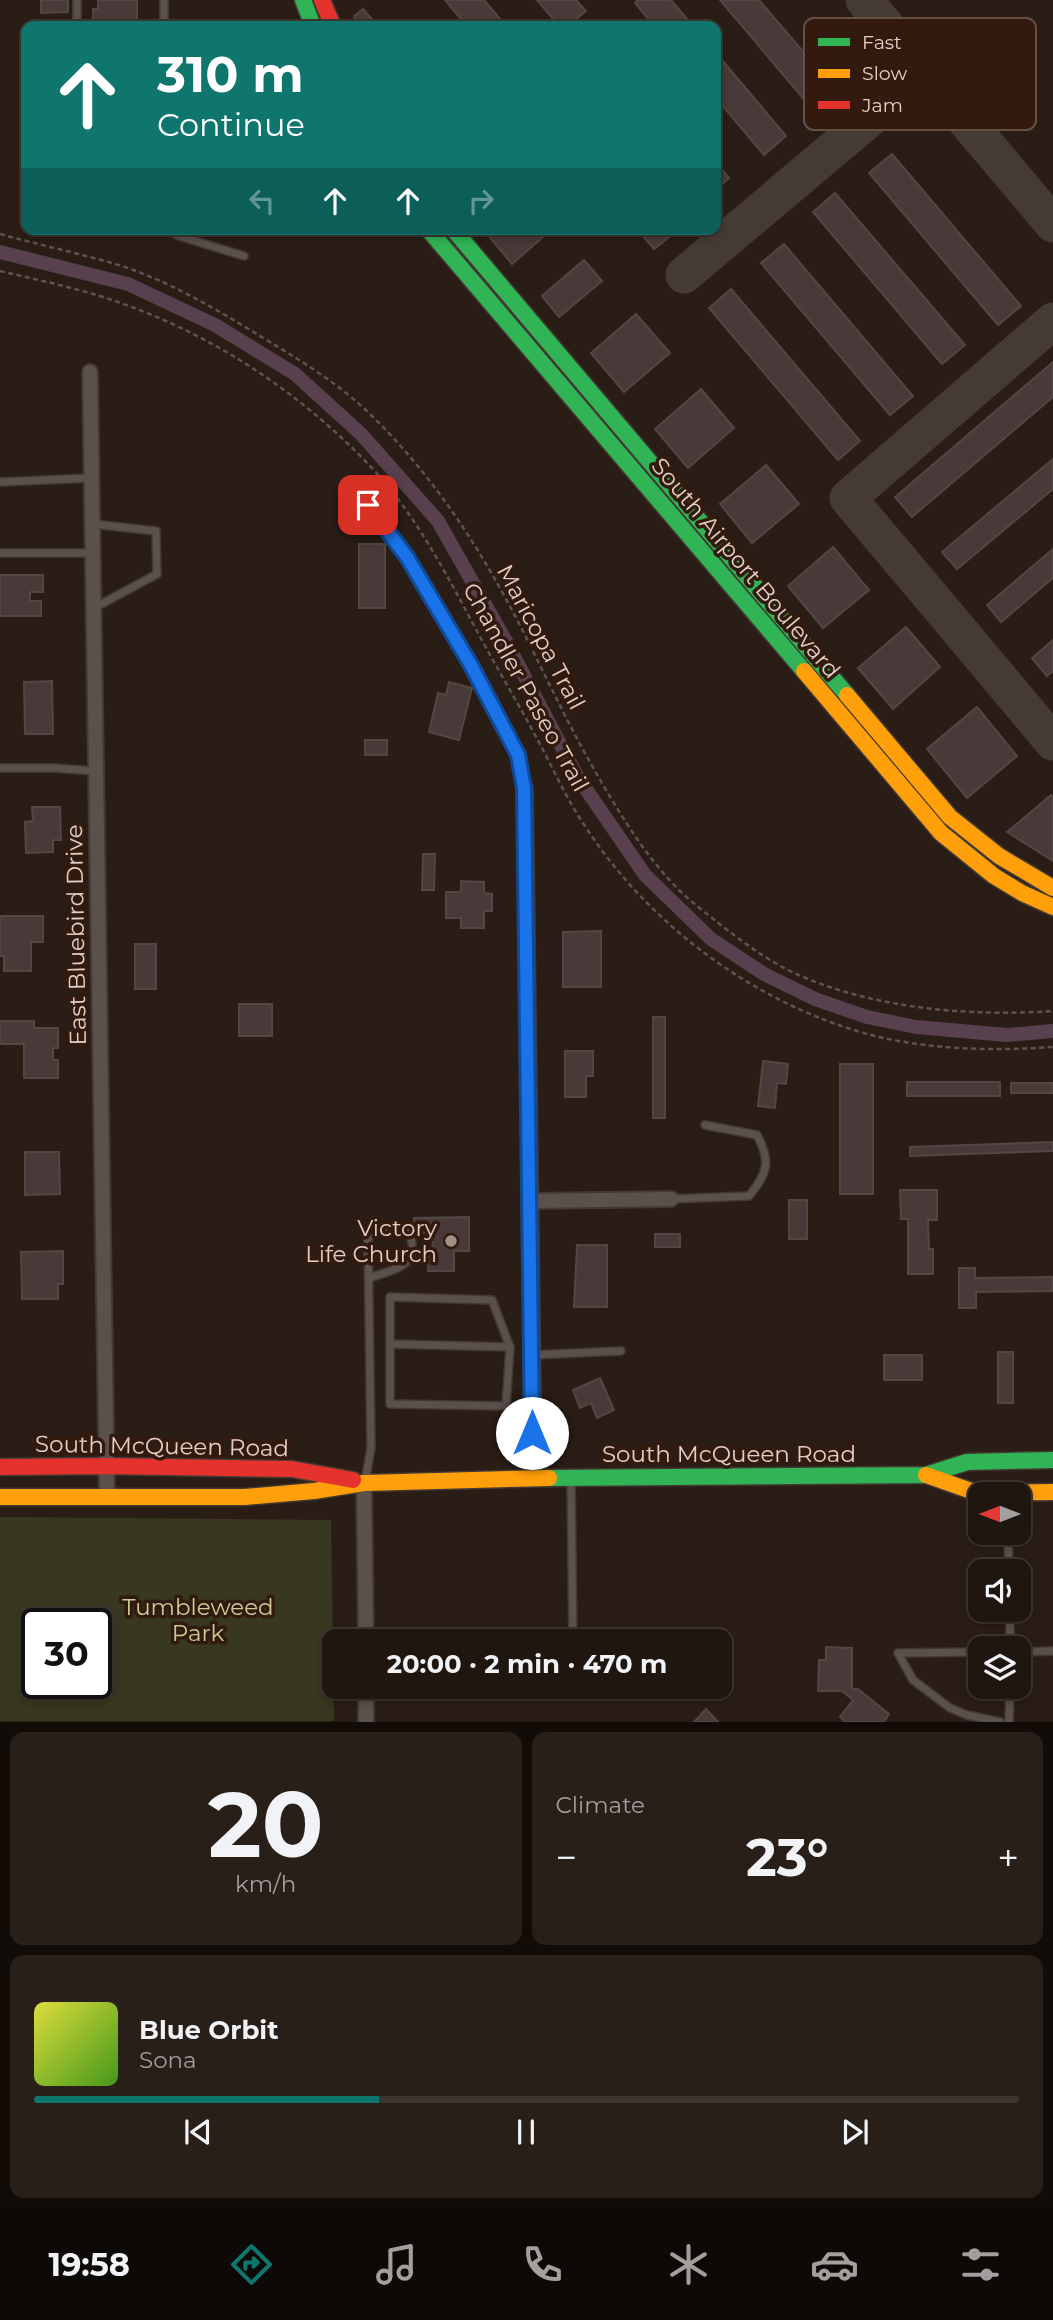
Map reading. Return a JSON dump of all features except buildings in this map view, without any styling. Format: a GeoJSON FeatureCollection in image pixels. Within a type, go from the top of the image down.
{"type":"FeatureCollection","features":[{"type":"Feature","properties":{"kind":"street"},"geometry":{"type":"LineString","coordinates":[[303,0],[311,21]]}},
{"type":"Feature","properties":{"kind":"street"},"geometry":{"type":"LineString","coordinates":[[322,0],[331,21]]}},
{"type":"Feature","properties":{"kind":"street","name":"South Airport Boulevard"},"geometry":{"type":"LineString","coordinates":[[433,235],[941,833],[982,870],[1007,886],[1053,907]]}},
{"type":"Feature","properties":{"kind":"street","name":"South Airport Boulevard"},"geometry":{"type":"LineString","coordinates":[[458,235],[950,817],[997,856],[1022,873],[1053,888]]}},
{"type":"Feature","properties":{"kind":"street"},"geometry":{"type":"LineString","coordinates":[[491,304],[506,292]]}},
{"type":"Feature","properties":{"kind":"street","name":"East Bluebird Drive"},"geometry":{"type":"LineString","coordinates":[[90,372],[107,1497]]}},
{"type":"Feature","properties":{"kind":"street"},"geometry":{"type":"LineString","coordinates":[[524,788],[534,1478]]}},
{"type":"Feature","properties":{"kind":"street"},"geometry":{"type":"LineString","coordinates":[[530,1201],[671,1199]]}},
{"type":"Feature","properties":{"kind":"street","name":"South McQueen Road"},"geometry":{"type":"LineString","coordinates":[[0,1497],[245,1497],[314,1491],[364,1483],[534,1478],[926,1475],[967,1462],[1053,1460]]}},
{"type":"Feature","properties":{"kind":"street","name":"South McQueen Road"},"geometry":{"type":"LineString","coordinates":[[0,1467],[292,1469],[364,1483]]}},
{"type":"Feature","properties":{"kind":"street","name":"South McQueen Road"},"geometry":{"type":"LineString","coordinates":[[926,1475],[968,1490]]}},
{"type":"Feature","properties":{"kind":"street"},"geometry":{"type":"LineString","coordinates":[[364,1483],[366,1629]]}},
{"type":"Feature","properties":{"kind":"street","name":"South McQueen Road"},"geometry":{"type":"LineString","coordinates":[[1031,1492],[1053,1492]]}},
{"type":"Feature","properties":{"kind":"street"},"geometry":{"type":"LineString","coordinates":[[366,1699],[366,1721]]}},
{"type":"Feature","properties":{"kind":"lane"},"geometry":{"type":"LineString","coordinates":[[77,0],[77,21]]}},
{"type":"Feature","properties":{"kind":"lane"},"geometry":{"type":"LineString","coordinates":[[164,0],[164,21]]}},
{"type":"Feature","properties":{"kind":"lane"},"geometry":{"type":"LineString","coordinates":[[177,235],[244,256]]}},
{"type":"Feature","properties":{"kind":"lane"},"geometry":{"type":"LineString","coordinates":[[0,482],[92,478]]}},
{"type":"Feature","properties":{"kind":"lane"},"geometry":{"type":"LineString","coordinates":[[356,488],[407,557],[471,665],[518,755],[524,788]]}},
{"type":"Feature","properties":{"kind":"lane"},"geometry":{"type":"LineString","coordinates":[[93,524],[156,531],[157,574],[94,608]]}},
{"type":"Feature","properties":{"kind":"lane"},"geometry":{"type":"LineString","coordinates":[[0,553],[93,553]]}},
{"type":"Feature","properties":{"kind":"lane"},"geometry":{"type":"LineString","coordinates":[[0,768],[97,771]]}},
{"type":"Feature","properties":{"kind":"lane"},"geometry":{"type":"LineString","coordinates":[[671,1199],[750,1196],[762,1181],[767,1154],[757,1135],[705,1125]]}},
{"type":"Feature","properties":{"kind":"lane"},"geometry":{"type":"LineString","coordinates":[[364,1483],[371,1448],[368,1238],[381,1227],[393,1226],[410,1233],[414,1245],[410,1259],[402,1266],[369,1278]]}},
{"type":"Feature","properties":{"kind":"lane"},"geometry":{"type":"LineString","coordinates":[[506,1406],[390,1404],[390,1297],[492,1300],[510,1347],[506,1406],[518,1422],[532,1433]]}},
{"type":"Feature","properties":{"kind":"lane"},"geometry":{"type":"LineString","coordinates":[[390,1344],[510,1347]]}},
{"type":"Feature","properties":{"kind":"lane"},"geometry":{"type":"LineString","coordinates":[[533,1355],[621,1351]]}},
{"type":"Feature","properties":{"kind":"lane"},"geometry":{"type":"LineString","coordinates":[[571,1478],[573,1629]]}},
{"type":"Feature","properties":{"kind":"lane"},"geometry":{"type":"LineString","coordinates":[[1031,1652],[1053,1651]]}},
{"type":"Feature","properties":{"kind":"lane"},"geometry":{"type":"LineString","coordinates":[[968,1652],[898,1653],[913,1680],[950,1708],[967,1715],[1000,1721]]}},
{"type":"Feature","properties":{"kind":"lane"},"geometry":{"type":"LineString","coordinates":[[1009,1721],[1010,1699]]}},
{"type":"Feature","properties":{"kind":"path","name":"Maricopa Trail"},"geometry":{"type":"LineString","coordinates":[[0,234],[123,267],[178,289],[335,384],[372,416],[445,499],[501,590],[592,765],[650,855],[680,891],[749,947],[788,970],[843,990],[907,1006],[972,1013],[1053,1011]]}},
{"type":"Feature","properties":{"kind":"path","name":"Chandler Paseo Trail"},"geometry":{"type":"LineString","coordinates":[[0,271],[114,301],[154,316],[236,356],[310,410],[370,466],[417,524],[586,828],[623,877],[696,948],[771,996],[838,1024],[880,1037],[969,1049],[1053,1047]]}},
{"type":"Feature","properties":{"kind":"green space","name":"Tumbleweed Park"},"geometry":{"type":"Polygon","coordinates":[[[0,1517],[331,1520],[333,1629],[322,1629],[322,1699],[334,1699],[334,1721],[0,1721],[0,1517]]]}},
{"type":"Feature","properties":{"kind":"waterway"},"geometry":{"type":"LineString","coordinates":[[0,252],[128,284],[215,325],[295,374],[361,434],[438,521],[508,645],[577,776],[645,875],[711,939],[764,974],[815,999],[867,1017],[916,1027],[1007,1035],[1053,1031]]}},
{"type":"Feature","properties":{"kind":"taxiway"},"geometry":{"type":"LineString","coordinates":[[864,0],[879,18]]}},
{"type":"Feature","properties":{"kind":"taxiway"},"geometry":{"type":"LineString","coordinates":[[684,275],[856,130]]}},
{"type":"Feature","properties":{"kind":"taxiway"},"geometry":{"type":"LineString","coordinates":[[974,130],[1053,224]]}},
{"type":"Feature","properties":{"kind":"taxiway"},"geometry":{"type":"LineString","coordinates":[[1053,321],[848,498],[1053,742]]}},
{"type":"Feature","properties":{"kind":"traffic: fast"},"geometry":{"type":"LineString","coordinates":[[303,0],[311,21]]}},
{"type":"Feature","properties":{"kind":"traffic: fast"},"geometry":{"type":"LineString","coordinates":[[433,235],[804,671]]}},
{"type":"Feature","properties":{"kind":"traffic: fast"},"geometry":{"type":"LineString","coordinates":[[458,235],[847,695]]}},
{"type":"Feature","properties":{"kind":"traffic: fast"},"geometry":{"type":"LineString","coordinates":[[549,1478],[926,1475],[967,1462],[1053,1460]]}},
{"type":"Feature","properties":{"kind":"traffic: slow"},"geometry":{"type":"LineString","coordinates":[[804,671],[941,833],[994,876],[1053,907]]}},
{"type":"Feature","properties":{"kind":"traffic: slow"},"geometry":{"type":"LineString","coordinates":[[847,695],[950,817],[999,856],[1053,888]]}},
{"type":"Feature","properties":{"kind":"traffic: slow"},"geometry":{"type":"LineString","coordinates":[[926,1475],[977,1493],[1053,1492]]}},
{"type":"Feature","properties":{"kind":"traffic: slow"},"geometry":{"type":"LineString","coordinates":[[0,1497],[245,1497],[314,1491],[364,1483],[549,1478]]}},
{"type":"Feature","properties":{"kind":"traffic: jam"},"geometry":{"type":"LineString","coordinates":[[322,0],[331,21]]}},
{"type":"Feature","properties":{"kind":"traffic: jam"},"geometry":{"type":"LineString","coordinates":[[0,1467],[292,1469],[353,1480]]}},
{"type":"Feature","properties":{"kind":"place","name":"Victory Life Church"},"geometry":{"type":"Point","coordinates":[451,1241]}},
{"type":"Feature","properties":{"kind":"route"},"geometry":{"type":"LineString","coordinates":[[368,505],[407,557],[471,665],[518,755],[524,788],[532,1433]]}}]}
